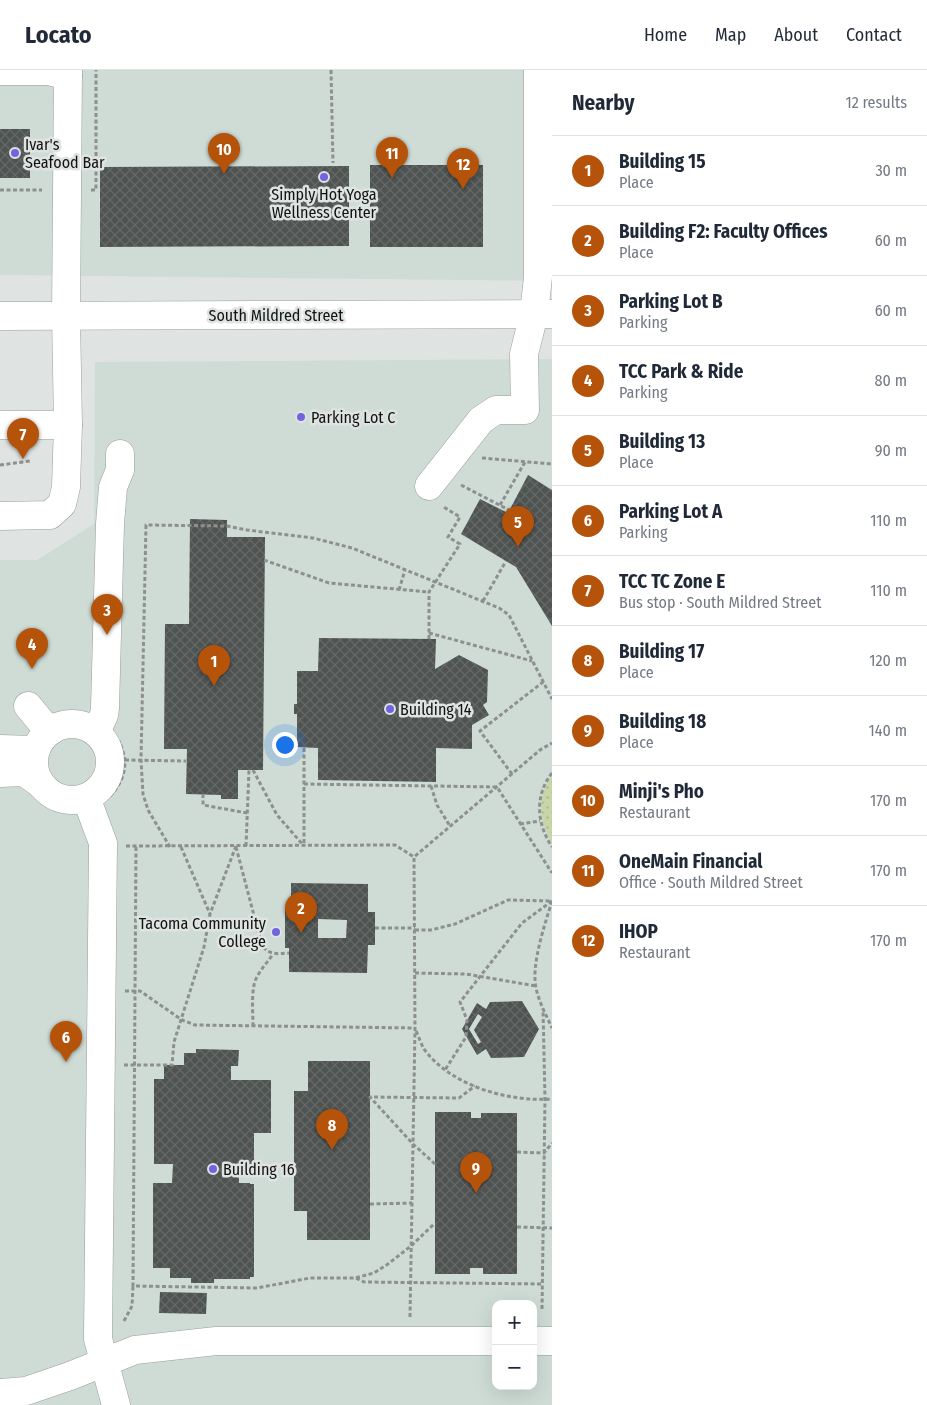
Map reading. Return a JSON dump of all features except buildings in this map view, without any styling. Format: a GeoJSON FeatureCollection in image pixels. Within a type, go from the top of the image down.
{"type":"FeatureCollection","features":[{"type":"Feature","properties":{"kind":"main road"},"geometry":{"type":"LineString","coordinates":[[0,71],[68,73],[66,316],[68,425],[66,487],[62,504],[50,516],[0,516]]}},
{"type":"Feature","properties":{"kind":"main road"},"geometry":{"type":"LineString","coordinates":[[439,491],[481,420],[496,410],[525,410],[524,354],[543,314],[538,286],[537,132],[543,76]]}},
{"type":"Feature","properties":{"kind":"main road","name":"South Mildred Street"},"geometry":{"type":"LineString","coordinates":[[0,316],[543,314]]}},
{"type":"Feature","properties":{"kind":"main road"},"geometry":{"type":"LineString","coordinates":[[0,425],[68,425]]}},
{"type":"Feature","properties":{"kind":"main road"},"geometry":{"type":"LineString","coordinates":[[116,1405],[98,1339],[102,990],[115,841],[90,808],[95,799],[94,794],[104,784],[109,772],[111,759],[107,746],[104,715],[110,524],[113,487],[120,470],[120,454]]}},
{"type":"Feature","properties":{"kind":"main road"},"geometry":{"type":"LineString","coordinates":[[28,706],[42,723],[44,740]]}},
{"type":"Feature","properties":{"kind":"main road"},"geometry":{"type":"LineString","coordinates":[[95,799],[72,800],[60,798],[49,793],[36,775],[34,762],[44,740],[64,724],[77,724],[106,734]]}},
{"type":"Feature","properties":{"kind":"main road"},"geometry":{"type":"LineString","coordinates":[[0,749],[44,740]]}},
{"type":"Feature","properties":{"kind":"main road"},"geometry":{"type":"LineString","coordinates":[[0,772],[24,772],[41,784]]}},
{"type":"Feature","properties":{"kind":"main road"},"geometry":{"type":"LineString","coordinates":[[4,1397],[26,1392],[135,1350],[216,1341],[492,1341]]}},
{"type":"Feature","properties":{"kind":"main road"},"geometry":{"type":"LineString","coordinates":[[537,1341],[552,1341]]}},
{"type":"Feature","properties":{"kind":"path"},"geometry":{"type":"LineString","coordinates":[[331,70],[333,163]]}},
{"type":"Feature","properties":{"kind":"path"},"geometry":{"type":"LineString","coordinates":[[480,458],[552,464]]}},
{"type":"Feature","properties":{"kind":"path"},"geometry":{"type":"LineString","coordinates":[[0,465],[30,461]]}},
{"type":"Feature","properties":{"kind":"path"},"geometry":{"type":"LineString","coordinates":[[500,505],[525,462]]}},
{"type":"Feature","properties":{"kind":"path"},"geometry":{"type":"LineString","coordinates":[[439,491],[500,505],[509,510]]}},
{"type":"Feature","properties":{"kind":"path"},"geometry":{"type":"LineString","coordinates":[[439,491],[439,511]]}},
{"type":"Feature","properties":{"kind":"path"},"geometry":{"type":"LineString","coordinates":[[429,639],[429,592],[460,544],[448,537],[460,517],[439,491]]}},
{"type":"Feature","properties":{"kind":"path"},"geometry":{"type":"LineString","coordinates":[[170,847],[148,810],[143,794],[141,760],[146,524],[227,526],[313,538],[352,548],[483,601],[509,615],[552,699]]}},
{"type":"Feature","properties":{"kind":"path"},"geometry":{"type":"LineString","coordinates":[[264,560],[329,583],[429,592]]}},
{"type":"Feature","properties":{"kind":"path"},"geometry":{"type":"LineString","coordinates":[[483,601],[506,561]]}},
{"type":"Feature","properties":{"kind":"path"},"geometry":{"type":"LineString","coordinates":[[399,590],[405,570]]}},
{"type":"Feature","properties":{"kind":"path"},"geometry":{"type":"LineString","coordinates":[[429,633],[533,661]]}},
{"type":"Feature","properties":{"kind":"path"},"geometry":{"type":"LineString","coordinates":[[512,774],[480,731],[543,682]]}},
{"type":"Feature","properties":{"kind":"path"},"geometry":{"type":"LineString","coordinates":[[95,799],[121,782],[126,766],[124,752],[106,734]]}},
{"type":"Feature","properties":{"kind":"path"},"geometry":{"type":"LineString","coordinates":[[414,857],[540,750],[552,743]]}},
{"type":"Feature","properties":{"kind":"path"},"geometry":{"type":"LineString","coordinates":[[304,748],[304,846]]}},
{"type":"Feature","properties":{"kind":"path"},"geometry":{"type":"LineString","coordinates":[[125,760],[186,761]]}},
{"type":"Feature","properties":{"kind":"path"},"geometry":{"type":"LineString","coordinates":[[246,846],[249,770]]}},
{"type":"Feature","properties":{"kind":"path"},"geometry":{"type":"LineString","coordinates":[[254,770],[277,815],[304,846]]}},
{"type":"Feature","properties":{"kind":"path"},"geometry":{"type":"LineString","coordinates":[[552,773],[542,792],[539,806],[540,821],[544,835],[552,847]]}},
{"type":"Feature","properties":{"kind":"path"},"geometry":{"type":"LineString","coordinates":[[304,784],[497,787]]}},
{"type":"Feature","properties":{"kind":"path"},"geometry":{"type":"LineString","coordinates":[[431,786],[437,805],[450,826]]}},
{"type":"Feature","properties":{"kind":"path"},"geometry":{"type":"LineString","coordinates":[[497,787],[552,874]]}},
{"type":"Feature","properties":{"kind":"path"},"geometry":{"type":"LineString","coordinates":[[203,794],[203,805],[248,813]]}},
{"type":"Feature","properties":{"kind":"path"},"geometry":{"type":"LineString","coordinates":[[520,824],[540,821]]}},
{"type":"Feature","properties":{"kind":"path"},"geometry":{"type":"LineString","coordinates":[[115,841],[131,847],[395,844],[414,857]]}},
{"type":"Feature","properties":{"kind":"path"},"geometry":{"type":"LineString","coordinates":[[115,841],[131,847]]}},
{"type":"Feature","properties":{"kind":"path"},"geometry":{"type":"LineString","coordinates":[[101,1065],[172,1065],[174,1042],[204,947],[210,914],[236,846]]}},
{"type":"Feature","properties":{"kind":"path"},"geometry":{"type":"LineString","coordinates":[[236,846],[260,939],[266,951],[273,954],[289,953]]}},
{"type":"Feature","properties":{"kind":"path"},"geometry":{"type":"LineString","coordinates":[[121,1327],[132,1306],[133,1286],[136,847]]}},
{"type":"Feature","properties":{"kind":"path"},"geometry":{"type":"LineString","coordinates":[[181,847],[210,914]]}},
{"type":"Feature","properties":{"kind":"path"},"geometry":{"type":"LineString","coordinates":[[410,1340],[415,1028],[414,857]]}},
{"type":"Feature","properties":{"kind":"path"},"geometry":{"type":"LineString","coordinates":[[375,928],[432,930],[455,924],[508,900],[552,900]]}},
{"type":"Feature","properties":{"kind":"path"},"geometry":{"type":"LineString","coordinates":[[445,1070],[466,1037],[467,1020],[460,1002],[522,923],[552,900]]}},
{"type":"Feature","properties":{"kind":"path"},"geometry":{"type":"LineString","coordinates":[[552,900],[539,948],[536,986],[552,1028]]}},
{"type":"Feature","properties":{"kind":"path"},"geometry":{"type":"LineString","coordinates":[[253,1026],[253,992],[255,981],[273,954]]}},
{"type":"Feature","properties":{"kind":"path"},"geometry":{"type":"LineString","coordinates":[[415,973],[466,974],[536,986]]}},
{"type":"Feature","properties":{"kind":"path"},"geometry":{"type":"LineString","coordinates":[[102,990],[140,991],[182,1020],[195,1025],[415,1028]]}},
{"type":"Feature","properties":{"kind":"path"},"geometry":{"type":"LineString","coordinates":[[542,1309],[545,1099],[543,1008]]}},
{"type":"Feature","properties":{"kind":"path"},"geometry":{"type":"LineString","coordinates":[[415,1028],[424,1048],[449,1074],[490,1092],[523,1098],[552,1099]]}},
{"type":"Feature","properties":{"kind":"path"},"geometry":{"type":"LineString","coordinates":[[435,1164],[413,1144],[370,1097],[459,1098],[475,1086]]}},
{"type":"Feature","properties":{"kind":"path"},"geometry":{"type":"LineString","coordinates":[[544,1153],[552,1143]]}},
{"type":"Feature","properties":{"kind":"path"},"geometry":{"type":"LineString","coordinates":[[518,1152],[544,1153]]}},
{"type":"Feature","properties":{"kind":"path"},"geometry":{"type":"LineString","coordinates":[[370,1204],[412,1203]]}},
{"type":"Feature","properties":{"kind":"path"},"geometry":{"type":"LineString","coordinates":[[133,1286],[257,1288],[310,1278],[355,1278],[374,1273],[411,1246],[435,1223]]}},
{"type":"Feature","properties":{"kind":"path"},"geometry":{"type":"LineString","coordinates":[[518,1228],[552,1228]]}},
{"type":"Feature","properties":{"kind":"path"},"geometry":{"type":"LineString","coordinates":[[355,1278],[364,1282],[542,1284]]}},
{"type":"Feature","properties":{"kind":"shaded area"},"geometry":{"type":"Polygon","coordinates":[[[0,70],[552,70],[552,281],[0,275],[0,70]]]}},
{"type":"Feature","properties":{"kind":"shaded area","name":"Tacoma Community College"},"geometry":{"type":"Polygon","coordinates":[[[552,359],[552,1405],[0,1405],[0,560],[37,560],[94,524],[95,362],[552,359]]]}},
{"type":"Feature","properties":{"kind":"green space"},"geometry":{"type":"Polygon","coordinates":[[[552,776],[552,843],[545,827],[542,801],[547,784],[552,776]]]}},
{"type":"Feature","properties":{"kind":"place","name":"Ivar's Seafood Bar"},"geometry":{"type":"Point","coordinates":[15,153]}},
{"type":"Feature","properties":{"kind":"place","name":"Minji's Pho"},"geometry":{"type":"Point","coordinates":[224,174]}},
{"type":"Feature","properties":{"kind":"place","name":"Simply Hot Yoga Wellness Center"},"geometry":{"type":"Point","coordinates":[324,177]}},
{"type":"Feature","properties":{"kind":"place","name":"OneMain Financial"},"geometry":{"type":"Point","coordinates":[392,178]}},
{"type":"Feature","properties":{"kind":"place","name":"IHOP"},"geometry":{"type":"Point","coordinates":[463,189]}},
{"type":"Feature","properties":{"kind":"place","name":"Parking Lot C"},"geometry":{"type":"Point","coordinates":[301,417]}},
{"type":"Feature","properties":{"kind":"place","name":"TCC TC Zone E"},"geometry":{"type":"Point","coordinates":[23,459]}},
{"type":"Feature","properties":{"kind":"place","name":"Building 13"},"geometry":{"type":"Point","coordinates":[518,547]}},
{"type":"Feature","properties":{"kind":"place","name":"Parking Lot B"},"geometry":{"type":"Point","coordinates":[107,635]}},
{"type":"Feature","properties":{"kind":"place","name":"TCC Park & Ride"},"geometry":{"type":"Point","coordinates":[32,669]}},
{"type":"Feature","properties":{"kind":"place","name":"Building 15"},"geometry":{"type":"Point","coordinates":[214,686]}},
{"type":"Feature","properties":{"kind":"place","name":"Building 14"},"geometry":{"type":"Point","coordinates":[390,709]}},
{"type":"Feature","properties":{"kind":"place","name":"Tacoma Community College"},"geometry":{"type":"Point","coordinates":[276,932]}},
{"type":"Feature","properties":{"kind":"place","name":"Building F2: Faculty Offices"},"geometry":{"type":"Point","coordinates":[301,933]}},
{"type":"Feature","properties":{"kind":"place","name":"Parking Lot A"},"geometry":{"type":"Point","coordinates":[66,1062]}},
{"type":"Feature","properties":{"kind":"place","name":"Building 17"},"geometry":{"type":"Point","coordinates":[332,1150]}},
{"type":"Feature","properties":{"kind":"place","name":"Building 16"},"geometry":{"type":"Point","coordinates":[213,1169]}},
{"type":"Feature","properties":{"kind":"place","name":"Building 18"},"geometry":{"type":"Point","coordinates":[476,1193]}}]}
